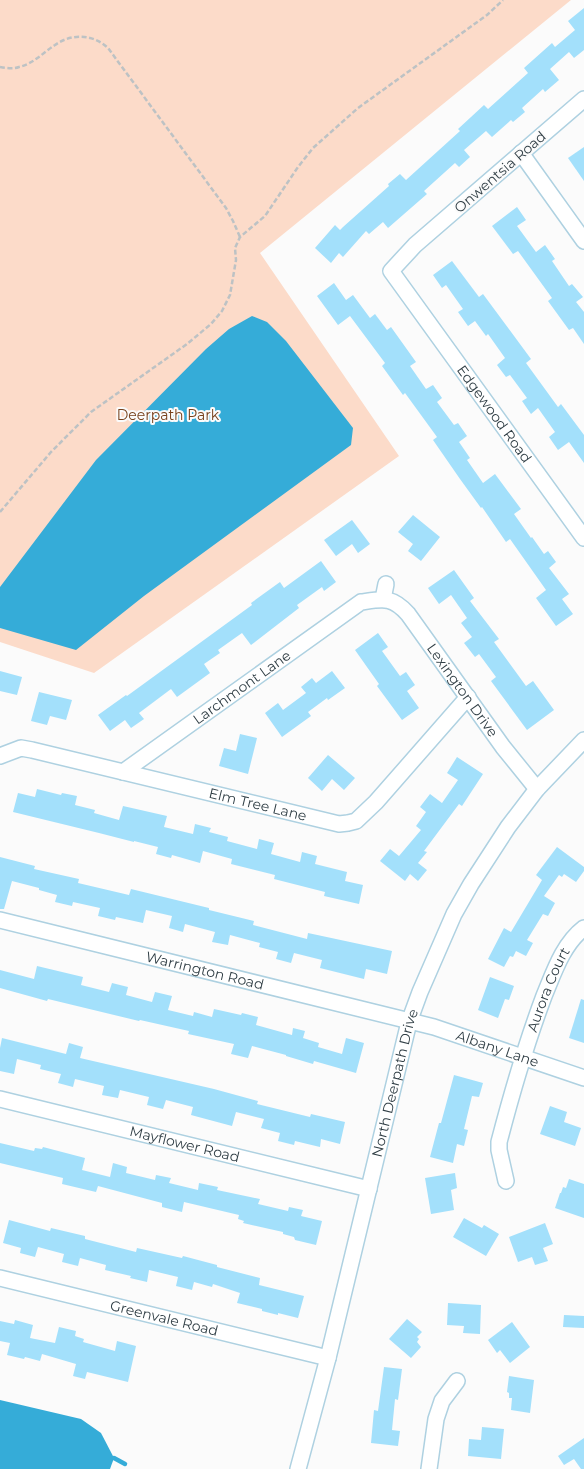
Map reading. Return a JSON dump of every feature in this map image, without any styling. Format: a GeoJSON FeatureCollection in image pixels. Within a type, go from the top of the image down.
{"type":"FeatureCollection","features":[{"type":"Feature","properties":{"kind":"street","name":"Onwentsia Road"},"geometry":{"type":"LineString","coordinates":[[404,290],[391,271],[415,245],[584,99]]}},
{"type":"Feature","properties":{"kind":"street"},"geometry":{"type":"LineString","coordinates":[[521,153],[584,241]]}},
{"type":"Feature","properties":{"kind":"street","name":"Edgewood Road"},"geometry":{"type":"LineString","coordinates":[[404,290],[584,538]]}},
{"type":"Feature","properties":{"kind":"street","name":"Lexington Drive"},"geometry":{"type":"LineString","coordinates":[[361,602],[384,591],[400,605],[503,747],[537,789]]}},
{"type":"Feature","properties":{"kind":"street","name":"Larchmont Lane"},"geometry":{"type":"LineString","coordinates":[[123,772],[361,602]]}},
{"type":"Feature","properties":{"kind":"street","name":"Elm Tree Lane"},"geometry":{"type":"LineString","coordinates":[[1,752],[21,748],[32,750],[339,824],[348,823],[356,821],[376,802],[468,697]]}},
{"type":"Feature","properties":{"kind":"street","name":"North Deerpath Drive"},"geometry":{"type":"LineString","coordinates":[[298,1469],[370,1189],[409,1022],[420,992],[454,914],[508,827],[537,789],[584,740]]}},
{"type":"Feature","properties":{"kind":"street","name":"Warrington Road"},"geometry":{"type":"LineString","coordinates":[[0,920],[409,1022]]}},
{"type":"Feature","properties":{"kind":"street","name":"Aurora Court"},"geometry":{"type":"LineString","coordinates":[[506,1181],[499,1142],[516,1077],[529,1035],[554,972],[568,945],[584,928]]}},
{"type":"Feature","properties":{"kind":"street","name":"Albany Lane"},"geometry":{"type":"LineString","coordinates":[[409,1022],[434,1027],[584,1078]]}},
{"type":"Feature","properties":{"kind":"street","name":"Mayflower Road"},"geometry":{"type":"LineString","coordinates":[[0,1099],[370,1189]]}},
{"type":"Feature","properties":{"kind":"street","name":"Greenvale Road"},"geometry":{"type":"LineString","coordinates":[[0,1278],[328,1358]]}},
{"type":"Feature","properties":{"kind":"street"},"geometry":{"type":"LineString","coordinates":[[429,1469],[436,1419],[442,1401],[457,1381]]}},
{"type":"Feature","properties":{"kind":"path"},"geometry":{"type":"LineString","coordinates":[[0,512],[50,452],[91,412],[211,324],[222,311],[230,295],[236,260],[235,248],[240,237],[265,216],[313,148],[358,108],[486,15],[503,0]]}},
{"type":"Feature","properties":{"kind":"path"},"geometry":{"type":"LineString","coordinates":[[0,67],[19,68],[34,61],[57,43],[74,36],[88,37],[101,42],[108,48],[226,208],[240,237]]}},
{"type":"Feature","properties":{"kind":"green space","name":"Deerpath Park"},"geometry":{"type":"Polygon","coordinates":[[[0,0],[571,0],[260,253],[399,456],[94,673],[0,642],[0,0]]]}},
{"type":"Feature","properties":{"kind":"water"},"geometry":{"type":"Polygon","coordinates":[[[252,316],[267,322],[286,341],[353,428],[351,445],[144,596],[76,650],[0,628],[0,587],[96,460],[206,349],[229,329],[252,316]]]}},
{"type":"Feature","properties":{"kind":"water"},"geometry":{"type":"Polygon","coordinates":[[[0,1400],[81,1419],[101,1433],[114,1458],[110,1469],[0,1469],[0,1400]]]}},
{"type":"Feature","properties":{"kind":"building"},"geometry":{"type":"Polygon","coordinates":[[[584,8],[584,50],[574,58],[569,52],[550,69],[559,80],[545,92],[543,89],[522,108],[525,112],[513,122],[511,120],[492,137],[486,131],[464,150],[470,157],[459,167],[455,163],[424,191],[427,194],[388,228],[383,222],[369,234],[366,231],[343,257],[339,253],[331,263],[315,248],[335,225],[340,230],[400,174],[406,180],[460,131],[458,129],[484,105],[488,109],[528,73],[524,68],[552,43],[555,47],[575,30],[568,21],[584,8]]]}},
{"type":"Feature","properties":{"kind":"building"},"geometry":{"type":"Polygon","coordinates":[[[584,147],[584,181],[568,158],[584,147]]]}},
{"type":"Feature","properties":{"kind":"building"},"geometry":{"type":"Polygon","coordinates":[[[517,207],[526,220],[517,226],[536,252],[545,245],[555,259],[552,261],[569,286],[572,284],[583,297],[576,302],[584,312],[584,344],[573,328],[569,330],[548,301],[552,298],[518,251],[513,254],[492,226],[517,207]]]}},
{"type":"Feature","properties":{"kind":"building"},"geometry":{"type":"Polygon","coordinates":[[[452,261],[479,297],[483,294],[531,359],[526,363],[558,407],[561,404],[584,435],[584,463],[569,442],[558,450],[549,437],[555,432],[538,408],[531,414],[522,401],[527,398],[510,375],[506,377],[497,365],[505,358],[488,334],[486,336],[475,321],[468,326],[458,312],[463,309],[446,285],[442,288],[433,275],[452,261]]]}},
{"type":"Feature","properties":{"kind":"building"},"geometry":{"type":"Polygon","coordinates":[[[334,283],[346,300],[353,295],[370,318],[375,314],[387,330],[391,327],[416,362],[410,366],[426,389],[433,385],[442,398],[437,402],[454,425],[458,423],[467,436],[459,442],[470,458],[467,460],[483,483],[495,474],[521,509],[514,514],[544,554],[548,551],[556,562],[549,568],[569,594],[562,599],[573,614],[556,626],[536,598],[546,590],[510,539],[506,542],[460,479],[433,440],[437,437],[405,393],[403,395],[382,366],[385,363],[350,316],[338,325],[317,296],[334,283]]]}},
{"type":"Feature","properties":{"kind":"building"},"geometry":{"type":"Polygon","coordinates":[[[413,515],[440,537],[421,561],[408,551],[413,544],[398,532],[413,515]]]}},
{"type":"Feature","properties":{"kind":"building"},"geometry":{"type":"Polygon","coordinates":[[[352,520],[370,544],[358,553],[352,544],[336,556],[324,540],[352,520]]]}},
{"type":"Feature","properties":{"kind":"building"},"geometry":{"type":"Polygon","coordinates":[[[321,561],[336,582],[324,591],[322,587],[297,605],[299,608],[251,645],[242,633],[218,650],[220,653],[204,664],[210,673],[177,697],[171,689],[139,713],[144,719],[131,728],[125,720],[110,731],[98,715],[252,605],[251,603],[280,582],[284,588],[321,561]]]}},
{"type":"Feature","properties":{"kind":"building"},"geometry":{"type":"Polygon","coordinates":[[[454,570],[474,598],[470,601],[499,639],[494,642],[526,686],[533,681],[554,710],[527,730],[491,681],[496,677],[479,654],[475,657],[464,643],[472,637],[461,623],[467,618],[451,595],[439,604],[428,588],[454,570]]]}},
{"type":"Feature","properties":{"kind":"building"},"geometry":{"type":"Polygon","coordinates":[[[378,633],[388,647],[382,651],[400,676],[406,672],[415,685],[407,691],[419,708],[402,720],[377,686],[379,684],[355,650],[378,633]]]}},
{"type":"Feature","properties":{"kind":"building"},"geometry":{"type":"Polygon","coordinates":[[[0,671],[22,677],[17,695],[0,691],[0,671]]]}},
{"type":"Feature","properties":{"kind":"building"},"geometry":{"type":"Polygon","coordinates":[[[332,671],[345,688],[308,712],[311,716],[282,737],[265,713],[278,703],[283,710],[306,693],[301,687],[312,678],[316,683],[332,671]]]}},
{"type":"Feature","properties":{"kind":"building"},"geometry":{"type":"Polygon","coordinates":[[[39,692],[72,700],[66,720],[50,716],[47,725],[31,721],[39,692]]]}},
{"type":"Feature","properties":{"kind":"building"},"geometry":{"type":"Polygon","coordinates":[[[240,734],[257,738],[248,774],[219,766],[224,748],[236,751],[240,734]]]}},
{"type":"Feature","properties":{"kind":"building"},"geometry":{"type":"Polygon","coordinates":[[[328,755],[355,778],[344,790],[332,779],[322,791],[308,778],[328,755]]]}},
{"type":"Feature","properties":{"kind":"building"},"geometry":{"type":"Polygon","coordinates":[[[457,757],[483,774],[462,806],[459,804],[424,851],[427,852],[418,863],[427,870],[418,881],[410,874],[405,881],[380,861],[390,849],[399,856],[421,830],[416,826],[426,812],[420,807],[430,794],[442,803],[458,780],[447,773],[457,757]]]}},
{"type":"Feature","properties":{"kind":"building"},"geometry":{"type":"Polygon","coordinates":[[[37,789],[61,795],[62,793],[77,796],[75,805],[95,810],[94,813],[119,820],[123,806],[167,816],[164,827],[193,834],[195,824],[211,828],[209,832],[228,837],[227,841],[257,849],[259,839],[274,843],[271,854],[300,862],[302,852],[317,856],[315,864],[347,872],[345,881],[363,885],[359,904],[324,896],[325,892],[274,879],[275,875],[231,864],[232,859],[203,851],[200,863],[172,855],[171,858],[156,854],[158,847],[13,812],[18,793],[35,797],[37,789]]]}},
{"type":"Feature","properties":{"kind":"building"},"geometry":{"type":"Polygon","coordinates":[[[557,847],[584,867],[584,871],[576,882],[564,874],[562,877],[559,875],[544,896],[555,903],[548,916],[543,914],[527,940],[533,943],[526,956],[516,951],[513,957],[510,956],[504,967],[488,959],[504,928],[511,932],[542,880],[536,875],[557,847]]]}},
{"type":"Feature","properties":{"kind":"building"},"geometry":{"type":"Polygon","coordinates":[[[0,857],[35,866],[34,869],[79,879],[78,883],[129,895],[131,889],[209,908],[209,910],[254,921],[253,925],[307,939],[308,933],[392,951],[387,974],[366,969],[364,979],[320,968],[322,960],[294,953],[291,963],[276,959],[278,952],[259,947],[260,943],[230,935],[228,945],[212,942],[215,932],[185,924],[183,932],[169,928],[172,916],[146,910],[143,923],[116,917],[115,920],[98,916],[100,908],[73,902],[72,906],[55,902],[57,895],[12,881],[4,909],[0,909],[0,857]]]}},
{"type":"Feature","properties":{"kind":"building"},"geometry":{"type":"Polygon","coordinates":[[[37,966],[83,977],[81,985],[109,992],[112,983],[128,987],[126,995],[152,1002],[155,992],[172,996],[168,1010],[193,1016],[194,1012],[212,1017],[214,1009],[258,1017],[256,1025],[292,1035],[293,1028],[305,1031],[303,1038],[319,1043],[318,1047],[342,1054],[346,1038],[364,1043],[356,1073],[314,1061],[313,1064],[252,1046],[248,1058],[231,1054],[234,1044],[188,1034],[189,1031],[48,999],[47,1001],[0,988],[0,970],[34,979],[37,966]]]}},
{"type":"Feature","properties":{"kind":"building"},"geometry":{"type":"Polygon","coordinates":[[[490,977],[514,986],[509,1000],[505,999],[498,1018],[478,1010],[490,977]]]}},
{"type":"Feature","properties":{"kind":"building"},"geometry":{"type":"Polygon","coordinates":[[[581,999],[584,1000],[584,1043],[569,1038],[581,999]]]}},
{"type":"Feature","properties":{"kind":"building"},"geometry":{"type":"Polygon","coordinates":[[[2,1038],[66,1054],[69,1043],[83,1047],[80,1058],[214,1089],[258,1101],[257,1104],[310,1117],[311,1114],[345,1122],[340,1144],[321,1139],[320,1147],[295,1141],[294,1145],[278,1141],[280,1133],[261,1128],[264,1119],[236,1112],[232,1126],[191,1115],[193,1107],[166,1100],[163,1109],[147,1105],[149,1097],[120,1090],[118,1098],[102,1095],[104,1086],[75,1079],[73,1087],[58,1083],[61,1074],[40,1069],[41,1065],[17,1059],[14,1074],[0,1071],[2,1038]]]}},
{"type":"Feature","properties":{"kind":"building"},"geometry":{"type":"Polygon","coordinates":[[[454,1075],[483,1083],[479,1097],[472,1096],[464,1129],[468,1130],[464,1146],[457,1144],[453,1163],[430,1157],[454,1075]]]}},
{"type":"Feature","properties":{"kind":"building"},"geometry":{"type":"Polygon","coordinates":[[[550,1106],[567,1112],[564,1122],[581,1128],[575,1146],[540,1134],[550,1106]]]}},
{"type":"Feature","properties":{"kind":"building"},"geometry":{"type":"Polygon","coordinates":[[[0,1143],[34,1151],[35,1148],[42,1149],[43,1147],[85,1158],[82,1170],[110,1177],[113,1163],[127,1167],[126,1173],[155,1180],[156,1175],[171,1178],[169,1183],[198,1190],[199,1183],[218,1187],[217,1190],[260,1199],[258,1204],[288,1211],[289,1207],[303,1210],[301,1216],[322,1221],[316,1245],[295,1240],[294,1237],[283,1234],[283,1232],[243,1223],[244,1221],[238,1219],[239,1215],[184,1202],[182,1212],[162,1207],[162,1203],[98,1186],[96,1192],[62,1184],[63,1178],[0,1163],[0,1143]]]}},
{"type":"Feature","properties":{"kind":"building"},"geometry":{"type":"Polygon","coordinates":[[[455,1173],[457,1188],[451,1190],[454,1210],[431,1214],[425,1178],[455,1173]]]}},
{"type":"Feature","properties":{"kind":"building"},"geometry":{"type":"Polygon","coordinates":[[[569,1179],[584,1184],[584,1218],[555,1208],[560,1193],[563,1187],[566,1188],[569,1179]]]}},
{"type":"Feature","properties":{"kind":"building"},"geometry":{"type":"Polygon","coordinates":[[[464,1218],[482,1228],[484,1225],[499,1234],[486,1256],[453,1237],[464,1218]]]}},
{"type":"Feature","properties":{"kind":"building"},"geometry":{"type":"Polygon","coordinates":[[[9,1220],[50,1231],[51,1228],[85,1236],[85,1239],[136,1252],[137,1248],[182,1258],[183,1256],[260,1278],[259,1285],[304,1296],[298,1318],[278,1313],[278,1315],[237,1303],[240,1293],[213,1284],[212,1287],[194,1282],[192,1290],[176,1286],[178,1277],[149,1270],[147,1282],[105,1270],[106,1265],[80,1258],[78,1266],[62,1262],[64,1254],[38,1247],[35,1257],[20,1253],[21,1248],[3,1243],[9,1220]]]}},
{"type":"Feature","properties":{"kind":"building"},"geometry":{"type":"Polygon","coordinates":[[[545,1223],[553,1244],[543,1248],[548,1261],[535,1265],[532,1257],[518,1262],[509,1237],[545,1223]]]}},
{"type":"Feature","properties":{"kind":"building"},"geometry":{"type":"Polygon","coordinates":[[[448,1303],[481,1305],[480,1334],[463,1333],[464,1326],[447,1325],[448,1303]]]}},
{"type":"Feature","properties":{"kind":"building"},"geometry":{"type":"Polygon","coordinates":[[[564,1315],[584,1316],[584,1328],[563,1327],[564,1315]]]}},
{"type":"Feature","properties":{"kind":"building"},"geometry":{"type":"Polygon","coordinates":[[[407,1319],[422,1332],[417,1337],[419,1339],[417,1342],[421,1347],[411,1358],[389,1339],[407,1319]]]}},
{"type":"Feature","properties":{"kind":"building"},"geometry":{"type":"Polygon","coordinates":[[[15,1320],[33,1325],[30,1338],[55,1343],[59,1327],[76,1331],[75,1336],[84,1339],[83,1342],[115,1351],[117,1341],[136,1346],[128,1382],[87,1372],[85,1379],[73,1376],[76,1364],[42,1354],[40,1361],[7,1355],[10,1343],[0,1341],[0,1321],[14,1324],[15,1320]]]}},
{"type":"Feature","properties":{"kind":"building"},"geometry":{"type":"Polygon","coordinates":[[[512,1322],[530,1347],[510,1363],[500,1350],[497,1353],[488,1340],[512,1322]]]}},
{"type":"Feature","properties":{"kind":"building"},"geometry":{"type":"Polygon","coordinates":[[[384,1367],[402,1369],[398,1400],[395,1399],[392,1430],[400,1431],[398,1446],[371,1443],[374,1410],[378,1411],[384,1367]]]}},
{"type":"Feature","properties":{"kind":"building"},"geometry":{"type":"Polygon","coordinates":[[[509,1376],[534,1380],[530,1413],[511,1410],[512,1398],[509,1398],[509,1393],[507,1392],[509,1376]]]}},
{"type":"Feature","properties":{"kind":"building"},"geometry":{"type":"Polygon","coordinates":[[[482,1427],[504,1429],[501,1459],[468,1456],[469,1439],[481,1440],[482,1427]]]}},
{"type":"Feature","properties":{"kind":"building"},"geometry":{"type":"Polygon","coordinates":[[[584,1438],[584,1469],[581,1469],[574,1459],[564,1465],[558,1456],[584,1438]]]}},
{"type":"Feature","properties":{"kind":"waterway"},"geometry":{"type":"LineString","coordinates":[[114,1458],[125,1464]]}}]}
